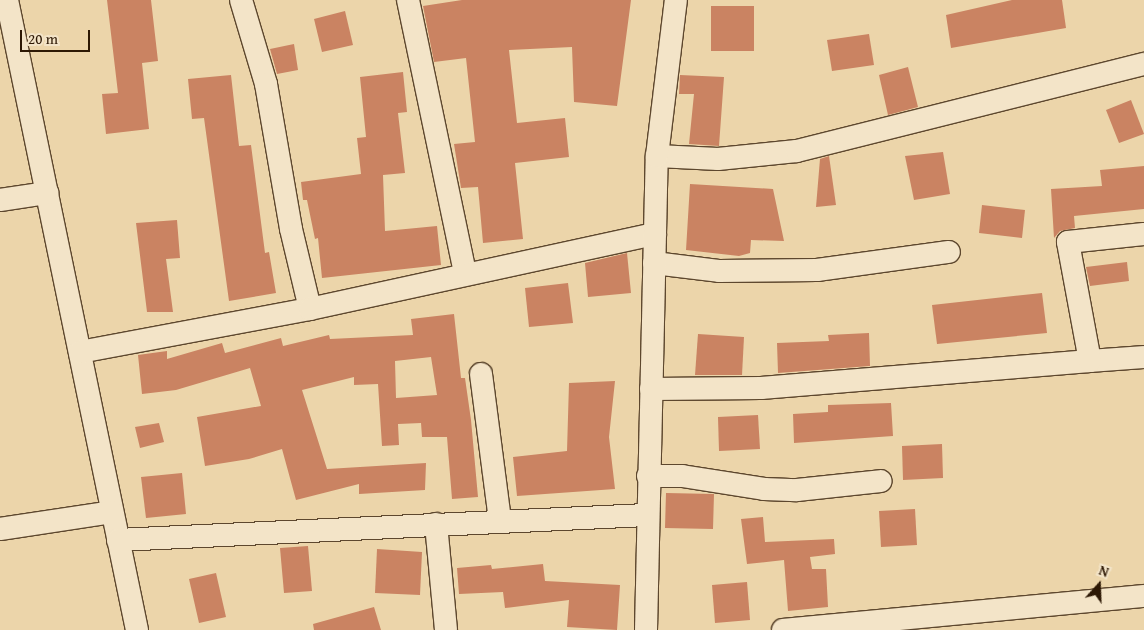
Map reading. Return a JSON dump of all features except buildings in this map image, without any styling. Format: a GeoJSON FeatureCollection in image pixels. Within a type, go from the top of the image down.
{"type":"FeatureCollection","features":[{"type":"Feature","properties":{"kind":"street"},"geometry":{"type":"LineString","coordinates":[[7,0],[138,630]]}},
{"type":"Feature","properties":{"kind":"street"},"geometry":{"type":"LineString","coordinates":[[408,0],[465,274]]}},
{"type":"Feature","properties":{"kind":"street"},"geometry":{"type":"LineString","coordinates":[[646,630],[647,515],[657,156],[676,0]]}},
{"type":"Feature","properties":{"kind":"street"},"geometry":{"type":"LineString","coordinates":[[245,1],[266,84],[291,229],[310,309]]}},
{"type":"Feature","properties":{"kind":"street"},"geometry":{"type":"LineString","coordinates":[[657,156],[718,159],[797,151],[1144,64]]}},
{"type":"Feature","properties":{"kind":"street"},"geometry":{"type":"LineString","coordinates":[[0,200],[47,193]]}},
{"type":"Feature","properties":{"kind":"street"},"geometry":{"type":"LineString","coordinates":[[80,352],[310,309],[655,234]]}},
{"type":"Feature","properties":{"kind":"street"},"geometry":{"type":"LineString","coordinates":[[1090,361],[1068,242],[1144,234]]}},
{"type":"Feature","properties":{"kind":"street"},"geometry":{"type":"LineString","coordinates":[[654,263],[719,271],[808,270],[949,252]]}},
{"type":"Feature","properties":{"kind":"street"},"geometry":{"type":"LineString","coordinates":[[651,389],[779,387],[1144,357]]}},
{"type":"Feature","properties":{"kind":"street"},"geometry":{"type":"LineString","coordinates":[[481,374],[500,520]]}},
{"type":"Feature","properties":{"kind":"street"},"geometry":{"type":"LineString","coordinates":[[648,476],[682,476],[764,489],[798,490],[881,481]]}},
{"type":"Feature","properties":{"kind":"street"},"geometry":{"type":"LineString","coordinates":[[0,529],[112,512]]}},
{"type":"Feature","properties":{"kind":"street"},"geometry":{"type":"LineString","coordinates":[[118,540],[500,520],[647,515]]}},
{"type":"Feature","properties":{"kind":"street"},"geometry":{"type":"LineString","coordinates":[[436,524],[446,630]]}},
{"type":"Feature","properties":{"kind":"street"},"geometry":{"type":"LineString","coordinates":[[783,630],[1144,596]]}}]}
